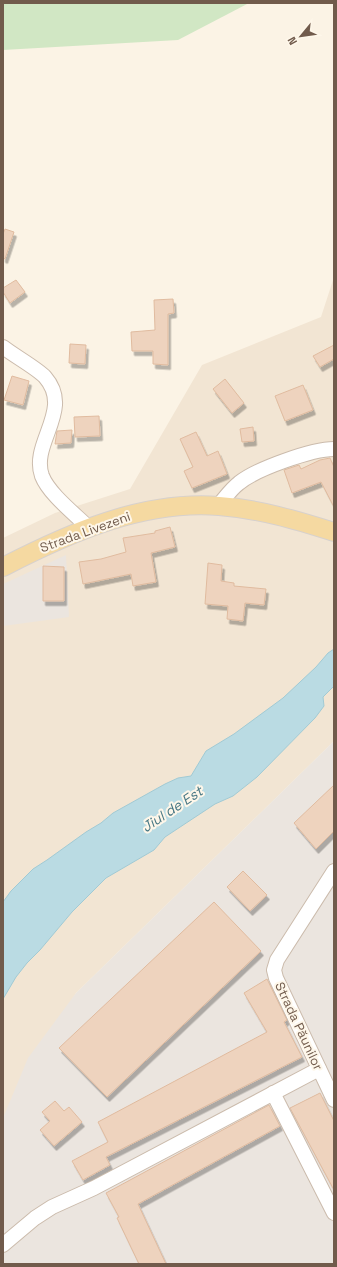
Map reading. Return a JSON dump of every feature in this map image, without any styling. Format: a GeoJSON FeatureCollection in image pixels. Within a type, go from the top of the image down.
{"type":"FeatureCollection","features":[{"type":"Feature","properties":{"kind":"main road","name":"Strada Livezeni"},"geometry":{"type":"LineString","coordinates":[[3,567],[58,540],[89,528],[130,515],[163,508],[218,506],[279,516],[334,532]]}},
{"type":"Feature","properties":{"kind":"street"},"geometry":{"type":"LineString","coordinates":[[3,347],[44,376],[50,384],[56,406],[39,463],[42,475],[47,485],[89,528]]}},
{"type":"Feature","properties":{"kind":"street"},"geometry":{"type":"LineString","coordinates":[[218,506],[230,491],[252,474],[317,451],[334,449]]}},
{"type":"Feature","properties":{"kind":"street","name":"Strada Păunilor"},"geometry":{"type":"LineString","coordinates":[[334,871],[277,960],[274,970],[276,978],[334,1100]]}},
{"type":"Feature","properties":{"kind":"street"},"geometry":{"type":"LineString","coordinates":[[3,1245],[35,1218],[52,1207],[94,1188],[319,1069]]}},
{"type":"Feature","properties":{"kind":"street"},"geometry":{"type":"LineString","coordinates":[[273,1093],[334,1214]]}},
{"type":"Feature","properties":{"kind":"shaded area"},"geometry":{"type":"Polygon","coordinates":[[[334,277],[334,741],[76,993],[3,1118],[3,538],[55,513],[130,489],[202,365],[321,317],[334,277]]]}},
{"type":"Feature","properties":{"kind":"shaded area"},"geometry":{"type":"Polygon","coordinates":[[[66,555],[69,617],[3,626],[3,584],[66,555]]]}},
{"type":"Feature","properties":{"kind":"shaded area"},"geometry":{"type":"Polygon","coordinates":[[[334,741],[334,1264],[3,1264],[3,1118],[28,1058],[76,993],[334,741]]]}},
{"type":"Feature","properties":{"kind":"green space"},"geometry":{"type":"Polygon","coordinates":[[[3,3],[249,3],[178,40],[3,50],[3,3]]]}},
{"type":"Feature","properties":{"kind":"water","name":"Jiul de Est"},"geometry":{"type":"Polygon","coordinates":[[[334,649],[334,686],[323,697],[324,706],[315,718],[257,777],[233,796],[215,804],[165,837],[154,850],[106,878],[72,912],[27,963],[16,977],[3,999],[3,902],[11,891],[33,869],[101,823],[113,813],[165,784],[178,778],[191,776],[206,751],[234,734],[283,698],[316,667],[328,653],[334,649]]]}},
{"type":"Feature","properties":{"kind":"building"},"geometry":{"type":"Polygon","coordinates":[[[5,229],[14,232],[5,259],[3,258],[3,234],[5,229]]]}},
{"type":"Feature","properties":{"kind":"building"},"geometry":{"type":"Polygon","coordinates":[[[16,280],[25,292],[10,303],[3,292],[3,288],[16,280]]]}},
{"type":"Feature","properties":{"kind":"building"},"geometry":{"type":"Polygon","coordinates":[[[173,299],[174,313],[168,314],[168,365],[153,364],[153,351],[132,351],[131,332],[155,330],[154,300],[173,299]]]}},
{"type":"Feature","properties":{"kind":"building"},"geometry":{"type":"Polygon","coordinates":[[[70,344],[86,345],[85,364],[69,363],[70,344]]]}},
{"type":"Feature","properties":{"kind":"building"},"geometry":{"type":"Polygon","coordinates":[[[334,345],[334,359],[320,367],[313,356],[334,345]]]}},
{"type":"Feature","properties":{"kind":"building"},"geometry":{"type":"Polygon","coordinates":[[[12,376],[29,381],[23,405],[4,400],[12,376]]]}},
{"type":"Feature","properties":{"kind":"building"},"geometry":{"type":"Polygon","coordinates":[[[225,379],[244,403],[232,413],[213,389],[225,379]]]}},
{"type":"Feature","properties":{"kind":"building"},"geometry":{"type":"Polygon","coordinates":[[[303,385],[313,410],[285,421],[275,396],[303,385]]]}},
{"type":"Feature","properties":{"kind":"building"},"geometry":{"type":"Polygon","coordinates":[[[99,416],[100,436],[75,437],[74,417],[99,416]]]}},
{"type":"Feature","properties":{"kind":"building"},"geometry":{"type":"Polygon","coordinates":[[[253,427],[254,441],[242,442],[240,429],[253,427]]]}},
{"type":"Feature","properties":{"kind":"building"},"geometry":{"type":"Polygon","coordinates":[[[72,430],[71,443],[55,444],[57,431],[72,430]]]}},
{"type":"Feature","properties":{"kind":"building"},"geometry":{"type":"Polygon","coordinates":[[[196,432],[207,456],[218,451],[227,474],[192,488],[184,471],[193,467],[180,439],[196,432]]]}},
{"type":"Feature","properties":{"kind":"building"},"geometry":{"type":"Polygon","coordinates":[[[330,458],[334,467],[334,507],[321,482],[292,493],[284,470],[299,465],[301,469],[320,460],[330,458]]]}},
{"type":"Feature","properties":{"kind":"building"},"geometry":{"type":"Polygon","coordinates":[[[170,527],[175,547],[151,553],[156,582],[133,586],[131,574],[83,584],[79,562],[101,559],[126,552],[123,538],[155,533],[155,531],[170,527]]]}},
{"type":"Feature","properties":{"kind":"building"},"geometry":{"type":"Polygon","coordinates":[[[208,563],[222,565],[221,581],[234,583],[234,586],[266,589],[264,605],[245,603],[243,621],[227,619],[228,606],[205,604],[208,563]]]}},
{"type":"Feature","properties":{"kind":"building"},"geometry":{"type":"Polygon","coordinates":[[[43,566],[64,567],[64,601],[43,601],[43,566]]]}},
{"type":"Feature","properties":{"kind":"building"},"geometry":{"type":"Polygon","coordinates":[[[334,785],[334,831],[316,849],[294,823],[334,785]]]}},
{"type":"Feature","properties":{"kind":"building"},"geometry":{"type":"Polygon","coordinates":[[[243,871],[267,895],[250,911],[227,887],[243,871]]]}},
{"type":"Feature","properties":{"kind":"building"},"geometry":{"type":"Polygon","coordinates":[[[214,902],[261,951],[107,1097],[59,1048],[214,902]]]}},
{"type":"Feature","properties":{"kind":"building"},"geometry":{"type":"Polygon","coordinates":[[[267,979],[287,1020],[284,1022],[302,1057],[106,1157],[110,1165],[83,1180],[72,1161],[108,1142],[98,1122],[267,1032],[244,993],[267,979]]]}},
{"type":"Feature","properties":{"kind":"building"},"geometry":{"type":"Polygon","coordinates":[[[320,1093],[334,1121],[334,1190],[290,1108],[320,1093]]]}},
{"type":"Feature","properties":{"kind":"building"},"geometry":{"type":"Polygon","coordinates":[[[55,1101],[64,1111],[69,1107],[82,1122],[54,1146],[40,1130],[50,1121],[42,1112],[55,1101]]]}},
{"type":"Feature","properties":{"kind":"building"},"geometry":{"type":"Polygon","coordinates":[[[269,1105],[280,1126],[138,1204],[166,1264],[139,1264],[117,1218],[119,1217],[106,1193],[269,1105]]]}}]}
